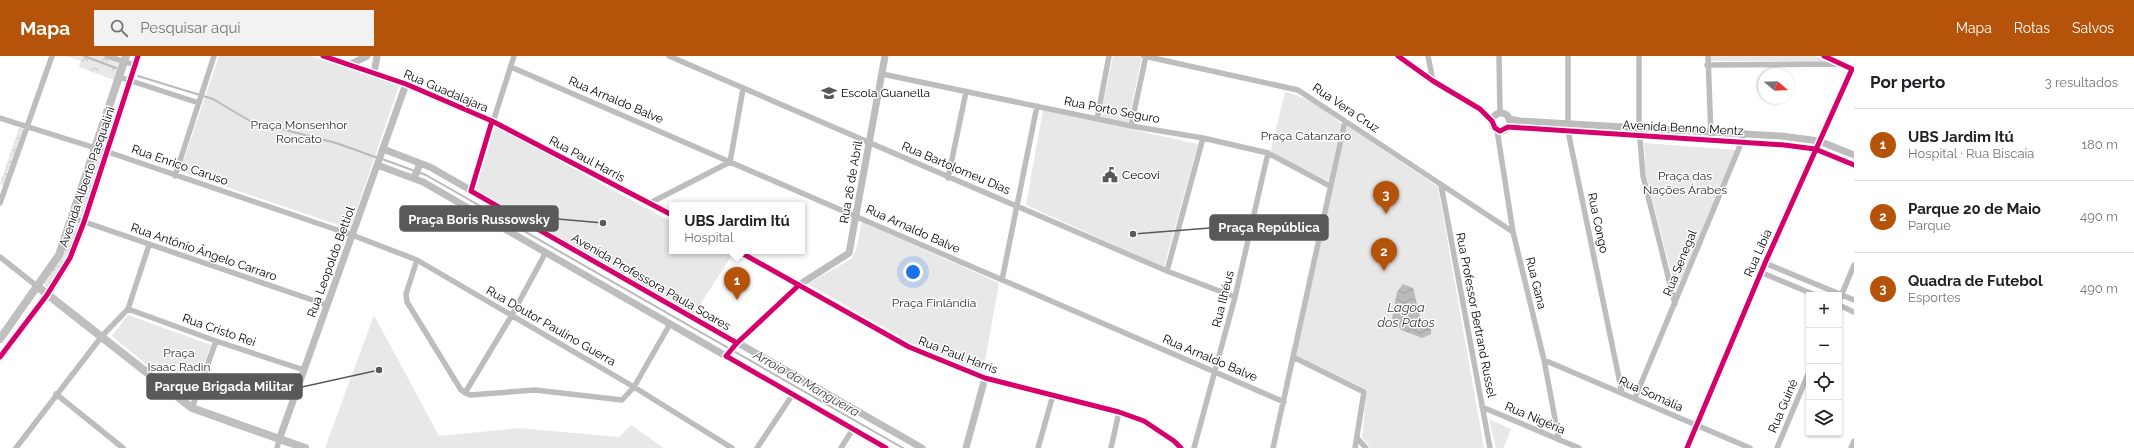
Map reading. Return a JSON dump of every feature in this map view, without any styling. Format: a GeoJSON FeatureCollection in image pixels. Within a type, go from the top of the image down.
{"type":"FeatureCollection","features":[{"type":"Feature","properties":{"kind":"main road","name":"Avenida Alberto Pasqualini"},"geometry":{"type":"LineString","coordinates":[[1,354],[47,295],[66,265],[84,222],[138,56]]}},
{"type":"Feature","properties":{"kind":"main road","name":"Avenida Alberto Pasqualini"},"geometry":{"type":"LineString","coordinates":[[0,339],[56,260],[73,218],[125,59]]}},
{"type":"Feature","properties":{"kind":"main road"},"geometry":{"type":"LineString","coordinates":[[38,287],[192,408],[278,444],[305,448]]}},
{"type":"Feature","properties":{"kind":"street"},"geometry":{"type":"LineString","coordinates":[[0,203],[2,191],[52,56]]}},
{"type":"Feature","properties":{"kind":"street"},"geometry":{"type":"LineString","coordinates":[[107,56],[125,59],[136,66]]}},
{"type":"Feature","properties":{"kind":"street"},"geometry":{"type":"LineString","coordinates":[[175,176],[214,56]]}},
{"type":"Feature","properties":{"kind":"street","name":"Rua Guadalajara"},"geometry":{"type":"LineString","coordinates":[[323,56],[406,84],[492,121]]}},
{"type":"Feature","properties":{"kind":"street"},"geometry":{"type":"LineString","coordinates":[[349,64],[367,56]]}},
{"type":"Feature","properties":{"kind":"street"},"geometry":{"type":"LineString","coordinates":[[374,73],[377,56]]}},
{"type":"Feature","properties":{"kind":"street"},"geometry":{"type":"LineString","coordinates":[[472,191],[492,121],[514,56]]}},
{"type":"Feature","properties":{"kind":"street","name":"Rua Bartolomeu Dias"},"geometry":{"type":"LineString","coordinates":[[669,56],[680,58],[743,89],[948,178],[1168,271],[1236,297]]}},
{"type":"Feature","properties":{"kind":"street","name":"Rua 26 de Abril"},"geometry":{"type":"LineString","coordinates":[[732,349],[799,285],[847,256],[850,250],[857,216],[885,56]]}},
{"type":"Feature","properties":{"kind":"street"},"geometry":{"type":"LineString","coordinates":[[1097,119],[1109,56]]}},
{"type":"Feature","properties":{"kind":"street"},"geometry":{"type":"LineString","coordinates":[[1131,126],[1145,56]]}},
{"type":"Feature","properties":{"kind":"street","name":"Rua Vera Cruz"},"geometry":{"type":"LineString","coordinates":[[1145,56],[1286,86],[1308,95],[1440,185],[1513,232]]}},
{"type":"Feature","properties":{"kind":"street"},"geometry":{"type":"LineString","coordinates":[[1398,56],[1433,81],[1480,109],[1492,121],[1493,126],[1497,130],[1503,130],[1508,127],[1509,119],[1505,114],[1480,109]]}},
{"type":"Feature","properties":{"kind":"street"},"geometry":{"type":"LineString","coordinates":[[1428,56],[1433,81]]}},
{"type":"Feature","properties":{"kind":"street"},"geometry":{"type":"LineString","coordinates":[[1492,121],[1498,113],[1499,56]]}},
{"type":"Feature","properties":{"kind":"street","name":"Rua Congo"},"geometry":{"type":"LineString","coordinates":[[1568,56],[1568,127],[1622,393]]}},
{"type":"Feature","properties":{"kind":"street"},"geometry":{"type":"LineString","coordinates":[[1639,56],[1639,135],[1643,176],[1675,304]]}},
{"type":"Feature","properties":{"kind":"street"},"geometry":{"type":"LineString","coordinates":[[1708,56],[1707,65],[1711,136]]}},
{"type":"Feature","properties":{"kind":"street"},"geometry":{"type":"LineString","coordinates":[[1824,56],[1853,69]]}},
{"type":"Feature","properties":{"kind":"street"},"geometry":{"type":"LineString","coordinates":[[1707,65],[1842,64]]}},
{"type":"Feature","properties":{"kind":"street","name":"Rua Arnaldo Balve"},"geometry":{"type":"LineString","coordinates":[[511,67],[1284,402]]}},
{"type":"Feature","properties":{"kind":"street","name":"Rua Líbia"},"geometry":{"type":"LineString","coordinates":[[1687,448],[1760,272],[1815,149],[1853,69]]}},
{"type":"Feature","properties":{"kind":"street","name":"Rua Porto Seguro"},"geometry":{"type":"LineString","coordinates":[[882,74],[1131,126],[1203,138],[1268,153],[1330,186]]}},
{"type":"Feature","properties":{"kind":"street"},"geometry":{"type":"LineString","coordinates":[[119,77],[199,103]]}},
{"type":"Feature","properties":{"kind":"street","name":"Rua Leopoldo Bettiol"},"geometry":{"type":"LineString","coordinates":[[278,444],[406,84]]}},
{"type":"Feature","properties":{"kind":"street"},"geometry":{"type":"LineString","coordinates":[[650,203],[730,162],[743,89]]}},
{"type":"Feature","properties":{"kind":"street"},"geometry":{"type":"LineString","coordinates":[[948,178],[966,92]]}},
{"type":"Feature","properties":{"kind":"street"},"geometry":{"type":"LineString","coordinates":[[1002,280],[1037,106]]}},
{"type":"Feature","properties":{"kind":"street","name":"Rua Enrico Caruso"},"geometry":{"type":"LineString","coordinates":[[0,118],[96,148],[352,235]]}},
{"type":"Feature","properties":{"kind":"street","name":"Avenida Benno Mentz"},"geometry":{"type":"LineString","coordinates":[[1509,119],[1639,135],[1711,136],[1819,141],[1854,155]]}},
{"type":"Feature","properties":{"kind":"street","name":"Rua Paul Harris"},"geometry":{"type":"LineString","coordinates":[[492,121],[669,213]]}},
{"type":"Feature","properties":{"kind":"street"},"geometry":{"type":"LineString","coordinates":[[1273,448],[1345,121]]}},
{"type":"Feature","properties":{"kind":"street","name":"Avenida Benno Mentz"},"geometry":{"type":"LineString","coordinates":[[1508,127],[1639,126],[1711,136]]}},
{"type":"Feature","properties":{"kind":"street","name":"Rua Gana"},"geometry":{"type":"LineString","coordinates":[[1497,130],[1513,232],[1544,360],[1559,440]]}},
{"type":"Feature","properties":{"kind":"street"},"geometry":{"type":"LineString","coordinates":[[1168,271],[1203,138]]}},
{"type":"Feature","properties":{"kind":"street","name":"Avenida Benno Mentz"},"geometry":{"type":"LineString","coordinates":[[1742,138],[1815,149],[1854,165]]}},
{"type":"Feature","properties":{"kind":"street","name":"Rua Senegal"},"geometry":{"type":"LineString","coordinates":[[1635,398],[1675,304],[1742,138]]}},
{"type":"Feature","properties":{"kind":"street","name":"Rua Ilhéus"},"geometry":{"type":"LineString","coordinates":[[1194,448],[1236,297],[1268,153]]}},
{"type":"Feature","properties":{"kind":"street","name":"Avenida Professora Paula Soares"},"geometry":{"type":"LineString","coordinates":[[380,157],[417,171],[546,252],[670,324],[732,349],[793,394],[886,448]]}},
{"type":"Feature","properties":{"kind":"street","name":"Avenida Professora Paula Soares"},"geometry":{"type":"LineString","coordinates":[[380,157],[417,171],[430,168],[472,191],[732,349],[922,448]]}},
{"type":"Feature","properties":{"kind":"street","name":"Rua Professor Bertrand Russel"},"geometry":{"type":"LineString","coordinates":[[1440,185],[1490,448]]}},
{"type":"Feature","properties":{"kind":"street","name":"Rua Antônio Ângelo Carraro"},"geometry":{"type":"LineString","coordinates":[[73,218],[327,306]]}},
{"type":"Feature","properties":{"kind":"street","name":"Rua Doutor Paulino Guerra"},"geometry":{"type":"LineString","coordinates":[[352,235],[416,260],[634,387],[732,448]]}},
{"type":"Feature","properties":{"kind":"street"},"geometry":{"type":"LineString","coordinates":[[16,448],[102,336],[128,309],[149,245]]}},
{"type":"Feature","properties":{"kind":"street"},"geometry":{"type":"LineString","coordinates":[[465,393],[512,316],[546,252]]}},
{"type":"Feature","properties":{"kind":"street","name":"Rua Paul Harris"},"geometry":{"type":"LineString","coordinates":[[743,254],[910,347],[985,378],[1120,412],[1144,421],[1174,441],[1181,448]]}},
{"type":"Feature","properties":{"kind":"street"},"geometry":{"type":"LineString","coordinates":[[0,256],[38,287]]}},
{"type":"Feature","properties":{"kind":"street"},"geometry":{"type":"LineString","coordinates":[[416,260],[406,294],[407,302],[461,390],[465,393],[470,394],[535,390],[622,400],[634,387],[670,324]]}},
{"type":"Feature","properties":{"kind":"street"},"geometry":{"type":"LineString","coordinates":[[1765,263],[1837,292]]}},
{"type":"Feature","properties":{"kind":"street"},"geometry":{"type":"LineString","coordinates":[[1854,265],[1842,294],[1854,300]]}},
{"type":"Feature","properties":{"kind":"street"},"geometry":{"type":"LineString","coordinates":[[1760,272],[1808,292]]}},
{"type":"Feature","properties":{"kind":"street"},"geometry":{"type":"LineString","coordinates":[[1842,306],[1854,312]]}},
{"type":"Feature","properties":{"kind":"street","name":"Rua Cristo Rei"},"geometry":{"type":"LineString","coordinates":[[128,309],[216,341],[304,370]]}},
{"type":"Feature","properties":{"kind":"street"},"geometry":{"type":"LineString","coordinates":[[192,408],[216,341]]}},
{"type":"Feature","properties":{"kind":"street"},"geometry":{"type":"LineString","coordinates":[[1293,357],[1364,392],[1355,448]]}},
{"type":"Feature","properties":{"kind":"street","name":"Rua Somália"},"geometry":{"type":"LineString","coordinates":[[1544,360],[1635,398],[1695,426],[1750,448]]}},
{"type":"Feature","properties":{"kind":"street"},"geometry":{"type":"LineString","coordinates":[[966,448],[985,378]]}},
{"type":"Feature","properties":{"kind":"street","name":"Rua Guiné"},"geometry":{"type":"LineString","coordinates":[[1777,448],[1806,379]]}},
{"type":"Feature","properties":{"kind":"street"},"geometry":{"type":"LineString","coordinates":[[56,394],[123,448]]}},
{"type":"Feature","properties":{"kind":"street"},"geometry":{"type":"LineString","coordinates":[[757,448],[793,394]]}},
{"type":"Feature","properties":{"kind":"street"},"geometry":{"type":"LineString","coordinates":[[1038,448],[1053,395]]}},
{"type":"Feature","properties":{"kind":"street","name":"Rua Nigéria"},"geometry":{"type":"LineString","coordinates":[[1482,407],[1579,448]]}},
{"type":"Feature","properties":{"kind":"street"},"geometry":{"type":"LineString","coordinates":[[1111,448],[1120,412]]}},
{"type":"Feature","properties":{"kind":"street"},"geometry":{"type":"LineString","coordinates":[[841,448],[853,428]]}},
{"type":"Feature","properties":{"kind":"street"},"geometry":{"type":"LineString","coordinates":[[1357,438],[1366,448]]}},
{"type":"Feature","properties":{"kind":"street"},"geometry":{"type":"LineString","coordinates":[[1851,448],[1854,441]]}},
{"type":"Feature","properties":{"kind":"green space"},"geometry":{"type":"Polygon","coordinates":[[[66,56],[114,56],[122,59],[114,80],[79,67],[81,61],[66,56]]]}},
{"type":"Feature","properties":{"kind":"green space","name":"Praça Monsenhor Roncato"},"geometry":{"type":"Polygon","coordinates":[[[219,56],[311,56],[399,86],[350,229],[180,171],[219,56]]]}},
{"type":"Feature","properties":{"kind":"green space"},"geometry":{"type":"Polygon","coordinates":[[[1113,56],[1142,56],[1128,123],[1100,118],[1113,56]]]}},
{"type":"Feature","properties":{"kind":"green space"},"geometry":{"type":"Polygon","coordinates":[[[1711,56],[1815,56],[1829,62],[1711,61],[1711,56]]]}},
{"type":"Feature","properties":{"kind":"green space","name":"Praça Catanzaro"},"geometry":{"type":"Polygon","coordinates":[[[1285,92],[1301,97],[1315,104],[1329,113],[1341,124],[1329,181],[1270,153],[1285,92]]]}},
{"type":"Feature","properties":{"kind":"green space","name":"Cecovi"},"geometry":{"type":"Polygon","coordinates":[[[1043,110],[1198,144],[1164,267],[1026,205],[1043,110]]]}},
{"type":"Feature","properties":{"kind":"green space"},"geometry":{"type":"Polygon","coordinates":[[[1346,125],[1438,187],[1484,448],[1371,448],[1362,438],[1367,390],[1296,356],[1346,125]]]}},
{"type":"Feature","properties":{"kind":"green space"},"geometry":{"type":"Polygon","coordinates":[[[495,126],[669,220],[669,254],[732,255],[694,314],[475,191],[495,126]]]}},
{"type":"Feature","properties":{"kind":"green space"},"geometry":{"type":"Polygon","coordinates":[[[19,128],[23,128],[4,186],[0,184],[19,128]]]}},
{"type":"Feature","properties":{"kind":"green space","name":"Praça das Nações Árabes"},"geometry":{"type":"Polygon","coordinates":[[[1644,143],[1738,150],[1676,291],[1646,175],[1644,143]]]}},
{"type":"Feature","properties":{"kind":"green space"},"geometry":{"type":"Polygon","coordinates":[[[98,150],[104,152],[84,217],[76,215],[98,150]]]}},
{"type":"Feature","properties":{"kind":"green space"},"geometry":{"type":"Polygon","coordinates":[[[74,220],[81,223],[66,261],[48,288],[44,284],[60,258],[74,220]]]}},
{"type":"Feature","properties":{"kind":"green space","name":"Praça Finlândia"},"geometry":{"type":"Polygon","coordinates":[[[862,222],[999,283],[983,372],[913,344],[808,284],[851,259],[856,250],[862,222]]]}},
{"type":"Feature","properties":{"kind":"green space","name":"Praça Isaac Radin"},"geometry":{"type":"Polygon","coordinates":[[[128,315],[211,345],[191,401],[112,336],[128,315]]]}},
{"type":"Feature","properties":{"kind":"green space"},"geometry":{"type":"Polygon","coordinates":[[[374,315],[439,436],[519,428],[619,437],[631,425],[664,448],[325,448],[374,315]]]}},
{"type":"Feature","properties":{"kind":"green space"},"geometry":{"type":"Polygon","coordinates":[[[1489,419],[1511,429],[1504,448],[1496,448],[1489,419]]]}},
{"type":"Feature","properties":{"kind":"water","name":"Lagoa dos Patos"},"geometry":{"type":"Polygon","coordinates":[[[1403,284],[1413,288],[1420,316],[1431,326],[1431,334],[1422,338],[1401,330],[1392,318],[1397,292],[1403,284]]]}},
{"type":"Feature","properties":{"kind":"waterway"},"geometry":{"type":"LineString","coordinates":[[84,56],[116,68]]}},
{"type":"Feature","properties":{"kind":"waterway","name":"Arroio da Mangueira"},"geometry":{"type":"LineString","coordinates":[[138,76],[213,99],[250,121],[336,143],[378,158]]}},
{"type":"Feature","properties":{"kind":"waterway","name":"Arroio da Mangueira"},"geometry":{"type":"LineString","coordinates":[[382,159],[426,175],[903,448]]}},
{"type":"Feature","properties":{"kind":"cycle path"},"geometry":{"type":"LineString","coordinates":[[0,357],[47,295],[70,258],[84,222],[138,56]]}},
{"type":"Feature","properties":{"kind":"cycle path"},"geometry":{"type":"LineString","coordinates":[[323,56],[406,84],[492,121],[669,213]]}},
{"type":"Feature","properties":{"kind":"cycle path"},"geometry":{"type":"LineString","coordinates":[[1398,56],[1433,81],[1480,109],[1492,121],[1495,128],[1500,131],[1508,127],[1784,145],[1815,149],[1854,165]]}},
{"type":"Feature","properties":{"kind":"cycle path"},"geometry":{"type":"LineString","coordinates":[[1687,448],[1765,263],[1852,69],[1824,56]]}},
{"type":"Feature","properties":{"kind":"cycle path"},"geometry":{"type":"LineString","coordinates":[[492,121],[471,191],[737,343]]}},
{"type":"Feature","properties":{"kind":"cycle path"},"geometry":{"type":"LineString","coordinates":[[743,254],[909,347],[985,378],[1119,412],[1144,421],[1174,441],[1181,448]]}},
{"type":"Feature","properties":{"kind":"cycle path"},"geometry":{"type":"LineString","coordinates":[[799,285],[737,343],[726,356],[886,448]]}},
{"type":"Feature","properties":{"kind":"place","name":"Escola Guanella"},"geometry":{"type":"Point","coordinates":[829,93]}},
{"type":"Feature","properties":{"kind":"place","name":"Cecovi"},"geometry":{"type":"Point","coordinates":[1110,175]}},
{"type":"Feature","properties":{"kind":"place","name":"Quadra de Futebol"},"geometry":{"type":"Point","coordinates":[1386,214]}},
{"type":"Feature","properties":{"kind":"place","name":"Praça Boris Russowsky"},"geometry":{"type":"Point","coordinates":[603,223]}},
{"type":"Feature","properties":{"kind":"place","name":"Praça República"},"geometry":{"type":"Point","coordinates":[1133,234]}},
{"type":"Feature","properties":{"kind":"place","name":"Parque 20 de Maio"},"geometry":{"type":"Point","coordinates":[1384,271]}},
{"type":"Feature","properties":{"kind":"place","name":"UBS Jardim Itú"},"geometry":{"type":"Point","coordinates":[737,300]}},
{"type":"Feature","properties":{"kind":"place","name":"Parque Brigada Militar"},"geometry":{"type":"Point","coordinates":[379,370]}}]}
